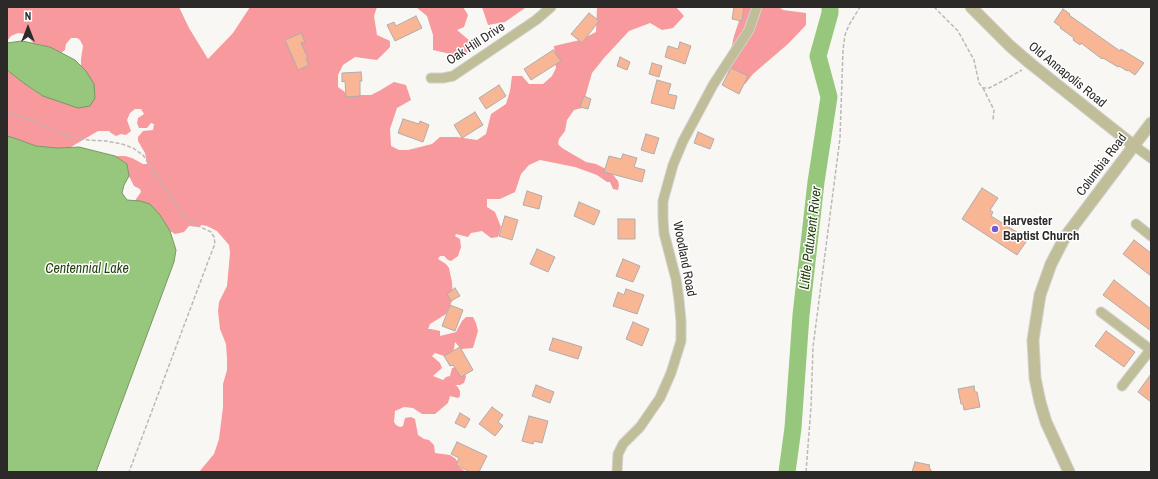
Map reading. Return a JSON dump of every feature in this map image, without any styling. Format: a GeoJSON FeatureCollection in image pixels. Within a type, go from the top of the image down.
{"type":"FeatureCollection","features":[{"type":"Feature","properties":{"kind":"street","name":"Oak Hill Drive"},"geometry":{"type":"LineString","coordinates":[[431,78],[453,76],[536,20],[551,7]]}},
{"type":"Feature","properties":{"kind":"street","name":"Woodland Road"},"geometry":{"type":"LineString","coordinates":[[617,472],[618,454],[623,444],[640,427],[660,398],[671,374],[681,341],[681,321],[676,279],[664,233],[663,218],[663,201],[673,166],[683,141],[712,85],[749,30],[757,7]]}},
{"type":"Feature","properties":{"kind":"street","name":"Old Annapolis Road"},"geometry":{"type":"LineString","coordinates":[[971,7],[1010,46],[1031,64],[1151,158]]}},
{"type":"Feature","properties":{"kind":"street","name":"Columbia Road"},"geometry":{"type":"LineString","coordinates":[[1069,472],[1055,444],[1040,402],[1034,361],[1034,340],[1037,311],[1045,280],[1065,237],[1151,123]]}},
{"type":"Feature","properties":{"kind":"street"},"geometry":{"type":"LineString","coordinates":[[1136,224],[1151,236]]}},
{"type":"Feature","properties":{"kind":"street"},"geometry":{"type":"LineString","coordinates":[[1101,312],[1151,350],[1122,386]]}},
{"type":"Feature","properties":{"kind":"path"},"geometry":{"type":"LineString","coordinates":[[806,472],[811,407],[813,347],[840,138],[845,36],[852,19],[860,7]]}},
{"type":"Feature","properties":{"kind":"path"},"geometry":{"type":"LineString","coordinates":[[934,7],[958,31],[974,60],[979,83],[984,88],[994,110],[993,120]]}},
{"type":"Feature","properties":{"kind":"path"},"geometry":{"type":"LineString","coordinates":[[984,88],[989,88],[1021,71]]}},
{"type":"Feature","properties":{"kind":"path"},"geometry":{"type":"LineString","coordinates":[[7,111],[72,137],[106,141],[133,148],[142,156],[183,215],[192,223],[211,232],[214,237],[215,244],[130,472]]}},
{"type":"Feature","properties":{"kind":"shaded area"},"geometry":{"type":"Polygon","coordinates":[[[7,7],[179,7],[189,28],[208,59],[233,33],[250,7],[377,7],[374,16],[377,35],[390,41],[390,47],[377,60],[355,57],[343,65],[338,75],[338,87],[349,95],[371,95],[394,82],[406,85],[411,100],[397,108],[390,129],[391,146],[399,150],[408,150],[432,144],[440,137],[457,137],[477,140],[486,134],[491,114],[506,104],[512,76],[522,76],[529,84],[543,84],[552,76],[556,68],[554,46],[580,40],[596,32],[597,7],[676,7],[684,16],[673,28],[662,30],[650,23],[629,31],[592,73],[582,108],[574,110],[567,120],[565,131],[559,139],[558,144],[562,148],[586,162],[596,164],[610,171],[618,181],[618,190],[613,189],[610,182],[607,182],[597,175],[575,167],[540,160],[529,165],[521,174],[515,192],[500,199],[487,199],[487,207],[495,212],[501,227],[498,237],[491,238],[482,231],[471,233],[468,237],[456,234],[455,236],[460,239],[461,247],[458,256],[451,261],[444,256],[440,256],[438,259],[449,268],[453,299],[446,314],[430,324],[428,329],[440,331],[440,336],[456,332],[466,317],[473,317],[478,331],[473,348],[461,349],[455,342],[454,349],[450,355],[444,356],[435,353],[432,356],[440,363],[442,368],[433,376],[443,380],[450,376],[452,368],[458,367],[464,369],[466,377],[464,383],[455,385],[460,391],[460,396],[458,398],[450,396],[448,403],[435,414],[422,414],[413,408],[404,407],[395,411],[394,422],[400,427],[403,426],[405,418],[411,417],[415,419],[418,435],[429,440],[434,445],[435,453],[450,455],[456,459],[459,467],[466,472],[199,472],[214,454],[219,439],[223,407],[223,384],[227,370],[227,359],[226,344],[220,329],[218,311],[219,302],[227,286],[230,253],[229,245],[217,231],[207,226],[189,226],[184,232],[175,234],[170,231],[160,215],[140,201],[136,201],[141,192],[140,189],[134,186],[129,176],[127,164],[115,156],[125,156],[143,164],[147,164],[145,153],[138,141],[138,137],[143,131],[153,130],[154,124],[151,123],[147,128],[139,128],[137,123],[138,118],[144,114],[141,109],[135,109],[130,113],[127,120],[131,131],[126,135],[121,134],[116,136],[109,131],[98,131],[71,147],[57,148],[36,146],[7,136],[7,70],[43,96],[86,71],[81,66],[83,46],[77,38],[71,38],[66,44],[65,50],[61,53],[50,47],[33,43],[26,34],[18,33],[11,36],[7,41],[7,7]]]}},
{"type":"Feature","properties":{"kind":"shaded area"},"geometry":{"type":"Polygon","coordinates":[[[416,7],[463,7],[468,15],[464,27],[457,30],[470,41],[469,52],[455,55],[433,50],[433,35],[427,16],[416,7]]]}},
{"type":"Feature","properties":{"kind":"shaded area"},"geometry":{"type":"Polygon","coordinates":[[[482,7],[525,8],[505,22],[488,25],[482,7]]]}},
{"type":"Feature","properties":{"kind":"shaded area"},"geometry":{"type":"Polygon","coordinates":[[[739,7],[779,7],[783,10],[806,13],[806,25],[789,43],[753,74],[745,84],[730,84],[727,69],[734,36],[740,18],[739,7]]]}},
{"type":"Feature","properties":{"kind":"water"},"geometry":{"type":"Polygon","coordinates":[[[22,41],[50,47],[75,60],[86,71],[94,84],[95,98],[90,106],[78,108],[43,96],[7,70],[7,43],[22,41]]]}},
{"type":"Feature","properties":{"kind":"water","name":"Centennial Lake"},"geometry":{"type":"Polygon","coordinates":[[[7,136],[36,146],[57,148],[79,147],[115,156],[127,164],[129,176],[122,193],[127,200],[140,201],[150,204],[160,215],[170,231],[176,250],[174,262],[96,472],[7,472],[7,136]]]}},
{"type":"Feature","properties":{"kind":"building"},"geometry":{"type":"Polygon","coordinates":[[[734,7],[744,7],[742,21],[732,19],[734,7]]]}},
{"type":"Feature","properties":{"kind":"building"},"geometry":{"type":"Polygon","coordinates":[[[1063,9],[1070,14],[1069,15],[1120,51],[1121,49],[1144,63],[1135,75],[1128,70],[1127,71],[1119,66],[1118,67],[1103,58],[1102,59],[1081,43],[1080,45],[1073,40],[1074,38],[1054,22],[1063,9]]]}},
{"type":"Feature","properties":{"kind":"building"},"geometry":{"type":"Polygon","coordinates":[[[589,13],[599,21],[582,43],[571,34],[589,13]]]}},
{"type":"Feature","properties":{"kind":"building"},"geometry":{"type":"Polygon","coordinates":[[[416,16],[422,28],[395,41],[387,25],[394,22],[396,26],[416,16]]]}},
{"type":"Feature","properties":{"kind":"building"},"geometry":{"type":"Polygon","coordinates":[[[301,33],[305,42],[301,43],[308,58],[306,59],[309,65],[298,70],[285,40],[301,33]]]}},
{"type":"Feature","properties":{"kind":"building"},"geometry":{"type":"Polygon","coordinates":[[[680,42],[691,46],[685,64],[665,57],[668,46],[678,49],[680,42]]]}},
{"type":"Feature","properties":{"kind":"building"},"geometry":{"type":"Polygon","coordinates":[[[553,50],[561,61],[531,80],[524,69],[553,50]]]}},
{"type":"Feature","properties":{"kind":"building"},"geometry":{"type":"Polygon","coordinates":[[[620,57],[630,62],[627,70],[617,66],[620,57]]]}},
{"type":"Feature","properties":{"kind":"building"},"geometry":{"type":"Polygon","coordinates":[[[652,63],[662,66],[659,77],[649,74],[652,63]]]}},
{"type":"Feature","properties":{"kind":"building"},"geometry":{"type":"Polygon","coordinates":[[[731,68],[748,76],[739,94],[722,85],[731,68]]]}},
{"type":"Feature","properties":{"kind":"building"},"geometry":{"type":"Polygon","coordinates":[[[361,72],[362,81],[360,81],[360,96],[346,97],[345,81],[342,82],[342,73],[361,72]]]}},
{"type":"Feature","properties":{"kind":"building"},"geometry":{"type":"Polygon","coordinates":[[[657,80],[671,84],[668,94],[677,96],[674,109],[651,103],[657,80]]]}},
{"type":"Feature","properties":{"kind":"building"},"geometry":{"type":"Polygon","coordinates":[[[499,85],[506,96],[486,109],[479,98],[499,85]]]}},
{"type":"Feature","properties":{"kind":"building"},"geometry":{"type":"Polygon","coordinates":[[[584,96],[591,99],[588,109],[580,107],[584,96]]]}},
{"type":"Feature","properties":{"kind":"building"},"geometry":{"type":"Polygon","coordinates":[[[475,112],[483,125],[462,138],[454,125],[475,112]]]}},
{"type":"Feature","properties":{"kind":"building"},"geometry":{"type":"Polygon","coordinates":[[[403,119],[419,124],[420,121],[429,125],[423,142],[398,133],[403,119]]]}},
{"type":"Feature","properties":{"kind":"building"},"geometry":{"type":"Polygon","coordinates":[[[698,132],[714,139],[710,149],[694,143],[698,132]]]}},
{"type":"Feature","properties":{"kind":"building"},"geometry":{"type":"Polygon","coordinates":[[[646,134],[659,138],[654,154],[641,150],[646,134]]]}},
{"type":"Feature","properties":{"kind":"building"},"geometry":{"type":"Polygon","coordinates":[[[623,154],[637,158],[634,167],[645,170],[642,182],[604,172],[609,156],[621,159],[623,154]]]}},
{"type":"Feature","properties":{"kind":"building","name":"Harvester Baptist Church"},"geometry":{"type":"Polygon","coordinates":[[[982,188],[998,198],[990,210],[993,212],[991,216],[1028,239],[1017,255],[962,219],[982,188]]]}},
{"type":"Feature","properties":{"kind":"building"},"geometry":{"type":"Polygon","coordinates":[[[527,191],[542,196],[539,209],[523,205],[527,191]]]}},
{"type":"Feature","properties":{"kind":"building"},"geometry":{"type":"Polygon","coordinates":[[[579,202],[600,211],[594,225],[574,216],[579,202]]]}},
{"type":"Feature","properties":{"kind":"building"},"geometry":{"type":"Polygon","coordinates":[[[505,216],[518,220],[512,240],[499,236],[505,216]]]}},
{"type":"Feature","properties":{"kind":"building"},"geometry":{"type":"Polygon","coordinates":[[[618,219],[635,219],[635,239],[618,239],[618,219]]]}},
{"type":"Feature","properties":{"kind":"building"},"geometry":{"type":"Polygon","coordinates":[[[1134,240],[1151,253],[1151,276],[1123,254],[1134,240]]]}},
{"type":"Feature","properties":{"kind":"building"},"geometry":{"type":"Polygon","coordinates":[[[537,249],[555,257],[548,272],[530,264],[537,249]]]}},
{"type":"Feature","properties":{"kind":"building"},"geometry":{"type":"Polygon","coordinates":[[[623,259],[640,266],[633,282],[616,276],[623,259]]]}},
{"type":"Feature","properties":{"kind":"building"},"geometry":{"type":"Polygon","coordinates":[[[1114,280],[1151,309],[1151,331],[1103,295],[1114,280]]]}},
{"type":"Feature","properties":{"kind":"building"},"geometry":{"type":"Polygon","coordinates":[[[455,288],[460,296],[451,301],[447,294],[455,288]]]}},
{"type":"Feature","properties":{"kind":"building"},"geometry":{"type":"Polygon","coordinates":[[[626,289],[644,295],[637,314],[613,306],[618,292],[624,295],[626,289]]]}},
{"type":"Feature","properties":{"kind":"building"},"geometry":{"type":"Polygon","coordinates":[[[450,305],[463,310],[455,331],[442,326],[450,305]]]}},
{"type":"Feature","properties":{"kind":"building"},"geometry":{"type":"Polygon","coordinates":[[[633,322],[649,329],[642,346],[626,339],[633,322]]]}},
{"type":"Feature","properties":{"kind":"building"},"geometry":{"type":"Polygon","coordinates":[[[1106,331],[1135,352],[1124,367],[1095,346],[1106,331]]]}},
{"type":"Feature","properties":{"kind":"building"},"geometry":{"type":"Polygon","coordinates":[[[553,338],[582,347],[578,359],[549,350],[553,338]]]}},
{"type":"Feature","properties":{"kind":"building"},"geometry":{"type":"Polygon","coordinates":[[[460,347],[473,370],[461,377],[453,365],[450,366],[444,356],[460,347]]]}},
{"type":"Feature","properties":{"kind":"building"},"geometry":{"type":"Polygon","coordinates":[[[1151,374],[1151,402],[1138,392],[1151,374]]]}},
{"type":"Feature","properties":{"kind":"building"},"geometry":{"type":"Polygon","coordinates":[[[536,385],[554,392],[550,403],[532,396],[536,385]]]}},
{"type":"Feature","properties":{"kind":"building"},"geometry":{"type":"Polygon","coordinates":[[[974,386],[975,392],[977,392],[980,407],[964,410],[963,404],[961,404],[958,389],[974,386]]]}},
{"type":"Feature","properties":{"kind":"building"},"geometry":{"type":"Polygon","coordinates":[[[492,407],[503,415],[498,422],[503,426],[495,436],[479,424],[492,407]]]}},
{"type":"Feature","properties":{"kind":"building"},"geometry":{"type":"Polygon","coordinates":[[[460,413],[470,419],[465,428],[455,423],[460,413]]]}},
{"type":"Feature","properties":{"kind":"building"},"geometry":{"type":"Polygon","coordinates":[[[529,416],[548,421],[542,443],[534,441],[533,444],[522,441],[529,416]]]}},
{"type":"Feature","properties":{"kind":"building"},"geometry":{"type":"Polygon","coordinates":[[[457,442],[487,456],[479,472],[470,472],[456,465],[459,458],[451,454],[457,442]]]}},
{"type":"Feature","properties":{"kind":"building"},"geometry":{"type":"Polygon","coordinates":[[[915,462],[930,465],[929,467],[932,472],[912,472],[915,462]]]}},
{"type":"Feature","properties":{"kind":"waterway","name":"Little Patuxent River"},"geometry":{"type":"LineString","coordinates":[[787,472],[793,428],[801,315],[816,182],[829,97],[818,56],[830,13],[830,7]]}},
{"type":"Feature","properties":{"kind":"place","name":"Harvester Baptist Church"},"geometry":{"type":"Point","coordinates":[995,229]}}]}
